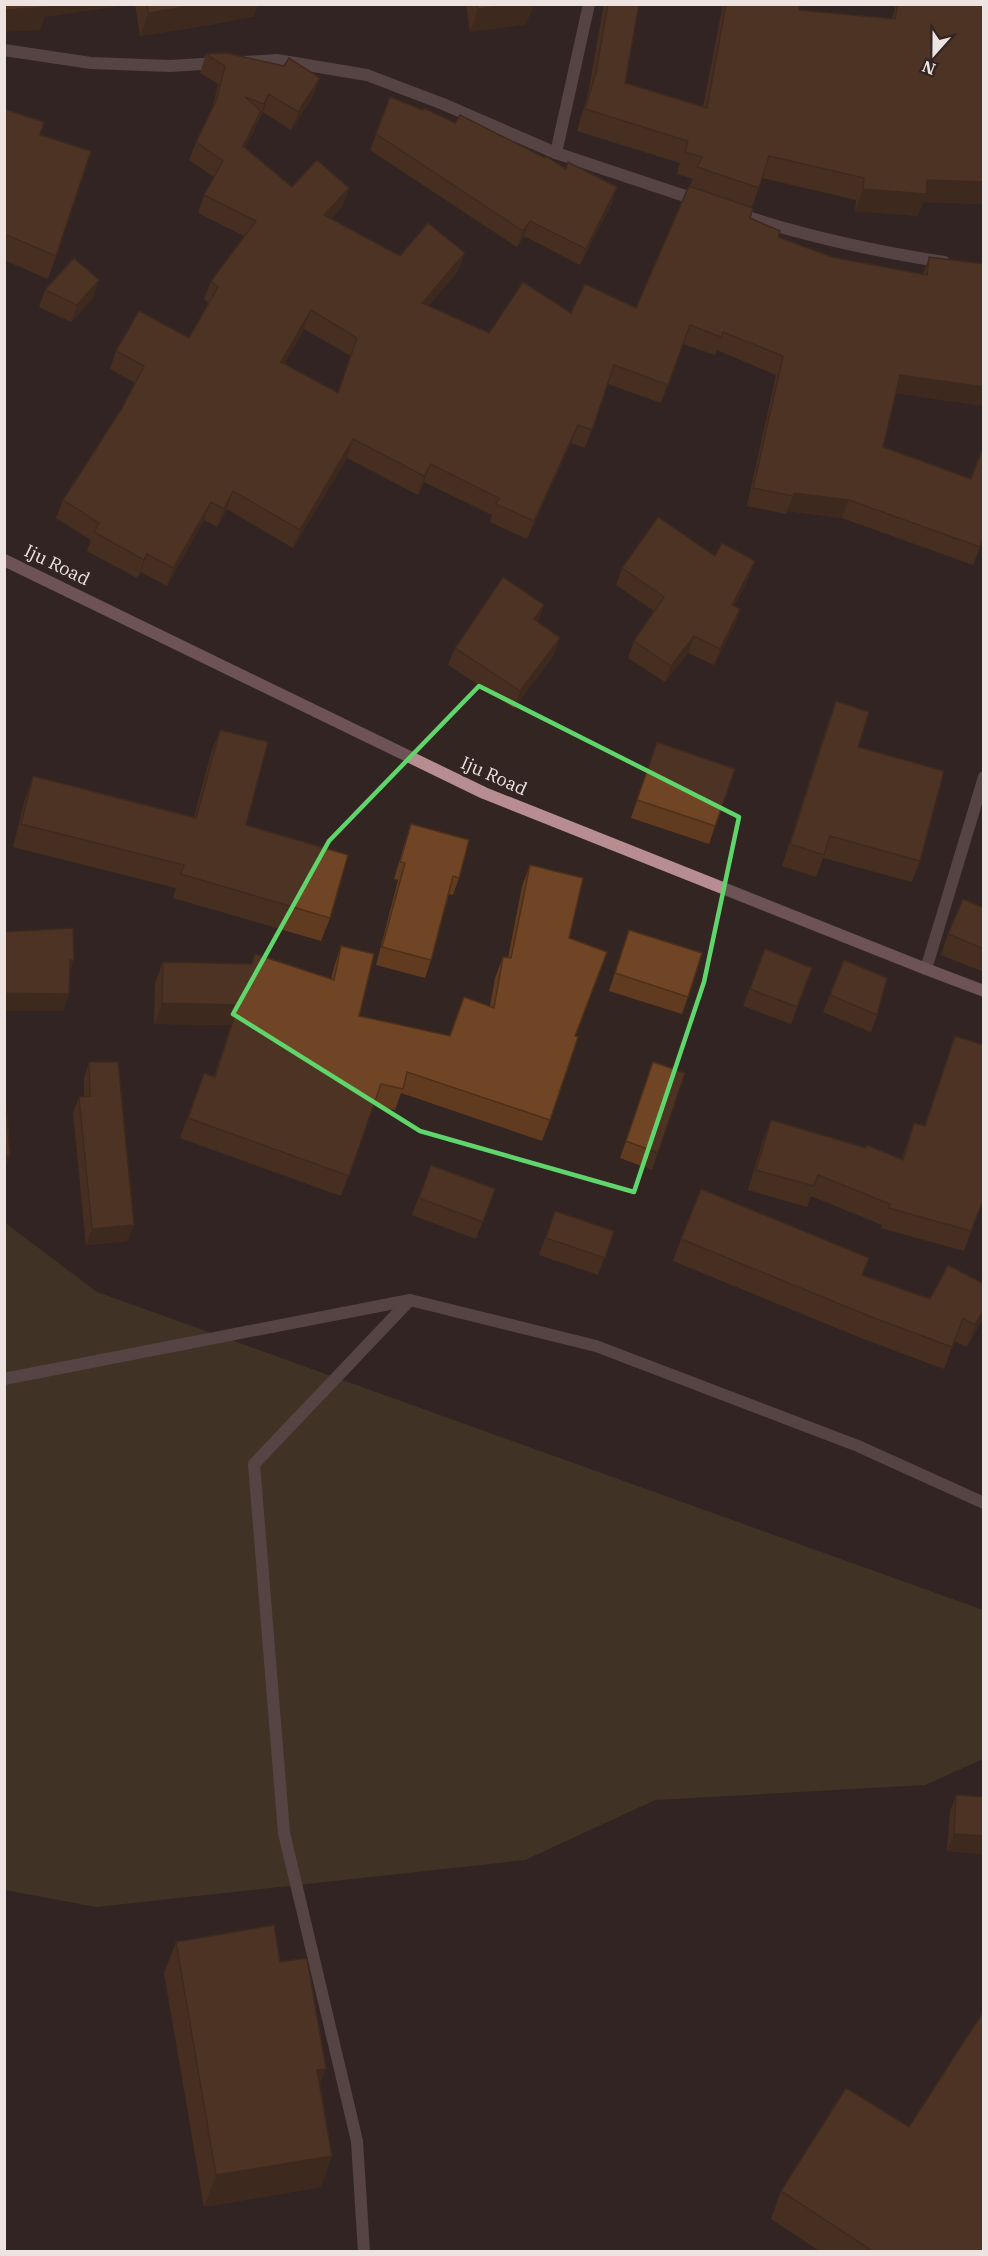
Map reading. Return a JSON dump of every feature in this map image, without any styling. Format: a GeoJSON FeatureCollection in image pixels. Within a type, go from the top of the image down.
{"type":"FeatureCollection","features":[{"type":"Feature","properties":{"kind":"main road","name":"Iju Road"},"geometry":{"type":"LineString","coordinates":[[4,560],[484,793],[984,991]]}},
{"type":"Feature","properties":{"kind":"street"},"geometry":{"type":"LineString","coordinates":[[556,153],[589,4]]}},
{"type":"Feature","properties":{"kind":"street"},"geometry":{"type":"LineString","coordinates":[[4,50],[91,63],[170,66],[277,60],[367,75],[443,104],[556,153],[722,209],[784,228],[904,256],[961,265]]}},
{"type":"Feature","properties":{"kind":"street"},"geometry":{"type":"LineString","coordinates":[[926,969],[984,777]]}},
{"type":"Feature","properties":{"kind":"street"},"geometry":{"type":"LineString","coordinates":[[4,1379],[410,1300],[596,1346],[858,1446],[984,1503]]}},
{"type":"Feature","properties":{"kind":"street"},"geometry":{"type":"LineString","coordinates":[[364,2252],[357,2140],[284,1833],[254,1464],[410,1300]]}},
{"type":"Feature","properties":{"kind":"highlighted area"},"geometry":{"type":"Polygon","coordinates":[[[479,686],[739,817],[704,982],[634,1192],[420,1131],[233,1014],[329,841],[479,686]]]}},
{"type":"Feature","properties":{"kind":"shaded area"},"geometry":{"type":"Polygon","coordinates":[[[4,1222],[97,1292],[983,1610],[983,1759],[925,1785],[655,1800],[525,1860],[96,1907],[5,1890],[4,1222]]]}},
{"type":"Feature","properties":{"kind":"building"},"geometry":{"type":"Polygon","coordinates":[[[4,4],[49,4],[49,7],[4,10],[4,4]]]}},
{"type":"Feature","properties":{"kind":"building"},"geometry":{"type":"Polygon","coordinates":[[[147,4],[203,4],[148,13],[147,4]]]}},
{"type":"Feature","properties":{"kind":"building"},"geometry":{"type":"Polygon","coordinates":[[[477,4],[515,4],[478,9],[477,4]]]}},
{"type":"Feature","properties":{"kind":"building"},"geometry":{"type":"Polygon","coordinates":[[[608,4],[639,4],[625,83],[707,108],[726,4],[800,4],[799,10],[895,19],[898,4],[984,4],[984,182],[927,180],[926,194],[863,189],[864,178],[769,156],[759,188],[697,167],[702,157],[685,152],[688,141],[585,109],[596,72],[608,4]]]}},
{"type":"Feature","properties":{"kind":"building"},"geometry":{"type":"Polygon","coordinates":[[[226,53],[284,66],[289,58],[320,78],[298,112],[269,94],[264,104],[245,97],[261,111],[243,146],[292,187],[317,160],[349,188],[324,215],[400,256],[428,223],[465,253],[422,303],[489,333],[523,282],[571,313],[585,284],[636,308],[689,186],[753,208],[750,218],[780,231],[778,237],[832,257],[927,275],[929,257],[984,264],[984,387],[900,375],[883,447],[971,479],[984,445],[984,536],[980,547],[849,500],[794,493],[793,496],[753,488],[783,356],[723,332],[721,337],[690,325],[668,385],[614,365],[592,430],[578,425],[534,521],[496,504],[499,498],[431,464],[424,476],[353,439],[300,530],[233,491],[224,509],[211,502],[173,568],[147,554],[144,560],[94,532],[99,523],[63,500],[121,410],[144,366],[116,351],[139,311],[189,338],[218,287],[211,281],[256,221],[204,195],[223,161],[196,142],[216,101],[225,66],[206,54],[226,53]],[[311,310],[281,362],[338,393],[357,338],[311,310]]]}},
{"type":"Feature","properties":{"kind":"building"},"geometry":{"type":"Polygon","coordinates":[[[390,97],[423,110],[424,108],[455,123],[460,115],[545,158],[546,156],[566,169],[568,162],[617,187],[586,249],[530,221],[523,231],[376,134],[390,97]]]}},
{"type":"Feature","properties":{"kind":"building"},"geometry":{"type":"Polygon","coordinates":[[[4,109],[44,122],[40,135],[91,151],[56,256],[4,234],[4,109]]]}},
{"type":"Feature","properties":{"kind":"building"},"geometry":{"type":"Polygon","coordinates":[[[74,258],[99,280],[77,305],[45,290],[74,258]]]}},
{"type":"Feature","properties":{"kind":"building"},"geometry":{"type":"Polygon","coordinates":[[[658,517],[715,556],[722,543],[755,561],[732,605],[740,609],[720,649],[694,636],[671,666],[634,641],[664,597],[622,568],[658,517]]]}},
{"type":"Feature","properties":{"kind":"building"},"geometry":{"type":"Polygon","coordinates":[[[503,577],[544,605],[534,619],[560,638],[520,691],[455,648],[503,577]]]}},
{"type":"Feature","properties":{"kind":"building"},"geometry":{"type":"Polygon","coordinates":[[[836,701],[869,712],[858,747],[944,771],[920,861],[830,836],[824,855],[790,844],[836,701]]]}},
{"type":"Feature","properties":{"kind":"building"},"geometry":{"type":"Polygon","coordinates":[[[220,730],[268,742],[246,825],[348,855],[330,918],[181,874],[184,865],[21,824],[33,776],[196,818],[220,730]]]}},
{"type":"Feature","properties":{"kind":"building"},"geometry":{"type":"Polygon","coordinates":[[[657,742],[735,769],[715,826],[637,800],[657,742]]]}},
{"type":"Feature","properties":{"kind":"building"},"geometry":{"type":"Polygon","coordinates":[[[411,824],[469,840],[459,878],[453,876],[431,960],[382,947],[405,863],[400,862],[411,824]]]}},
{"type":"Feature","properties":{"kind":"building"},"geometry":{"type":"Polygon","coordinates":[[[530,865],[583,878],[569,938],[607,952],[575,1036],[578,1037],[550,1120],[407,1072],[403,1089],[381,1084],[349,1176],[188,1118],[204,1073],[215,1077],[238,1005],[162,1003],[163,962],[252,964],[255,954],[334,980],[341,946],[374,954],[359,1016],[450,1036],[464,997],[494,1008],[503,957],[511,958],[530,865]]]}},
{"type":"Feature","properties":{"kind":"building"},"geometry":{"type":"Polygon","coordinates":[[[963,899],[984,908],[984,949],[948,934],[963,899]]]}},
{"type":"Feature","properties":{"kind":"building"},"geometry":{"type":"Polygon","coordinates":[[[73,928],[74,960],[70,960],[69,994],[4,993],[4,932],[73,928]]]}},
{"type":"Feature","properties":{"kind":"building"},"geometry":{"type":"Polygon","coordinates":[[[629,930],[702,953],[688,997],[615,973],[629,930]]]}},
{"type":"Feature","properties":{"kind":"building"},"geometry":{"type":"Polygon","coordinates":[[[765,949],[812,968],[797,1007],[750,989],[765,949]]]}},
{"type":"Feature","properties":{"kind":"building"},"geometry":{"type":"Polygon","coordinates":[[[844,960],[887,978],[877,1015],[830,995],[844,960]]]}},
{"type":"Feature","properties":{"kind":"building"},"geometry":{"type":"Polygon","coordinates":[[[955,1036],[984,1045],[984,1198],[971,1231],[889,1208],[890,1204],[818,1175],[814,1186],[756,1170],[771,1120],[866,1148],[867,1145],[903,1160],[914,1123],[925,1126],[955,1036]]]}},
{"type":"Feature","properties":{"kind":"building"},"geometry":{"type":"Polygon","coordinates":[[[89,1062],[118,1062],[134,1225],[92,1229],[79,1097],[90,1096],[89,1062]]]}},
{"type":"Feature","properties":{"kind":"building"},"geometry":{"type":"Polygon","coordinates":[[[653,1062],[685,1073],[658,1153],[626,1141],[653,1062]]]}},
{"type":"Feature","properties":{"kind":"building"},"geometry":{"type":"Polygon","coordinates":[[[4,1076],[10,1156],[4,1156],[4,1076]]]}},
{"type":"Feature","properties":{"kind":"building"},"geometry":{"type":"Polygon","coordinates":[[[431,1165],[495,1189],[483,1222],[419,1198],[431,1165]]]}},
{"type":"Feature","properties":{"kind":"building"},"geometry":{"type":"Polygon","coordinates":[[[701,1189],[869,1258],[862,1275],[930,1299],[948,1265],[984,1284],[984,1309],[975,1325],[963,1318],[952,1347],[869,1316],[681,1239],[701,1189]]]}},
{"type":"Feature","properties":{"kind":"building"},"geometry":{"type":"Polygon","coordinates":[[[555,1211],[614,1231],[605,1258],[546,1238],[555,1211]]]}},
{"type":"Feature","properties":{"kind":"building"},"geometry":{"type":"Polygon","coordinates":[[[956,1795],[984,1797],[984,1836],[954,1834],[956,1795]]]}},
{"type":"Feature","properties":{"kind":"building"},"geometry":{"type":"Polygon","coordinates":[[[274,1925],[280,1962],[307,1958],[326,2069],[317,2070],[332,2156],[216,2175],[176,1942],[274,1925]]]}},
{"type":"Feature","properties":{"kind":"building"},"geometry":{"type":"Polygon","coordinates":[[[984,2011],[984,2252],[874,2252],[781,2191],[846,2088],[909,2127],[984,2011]]]}}]}
